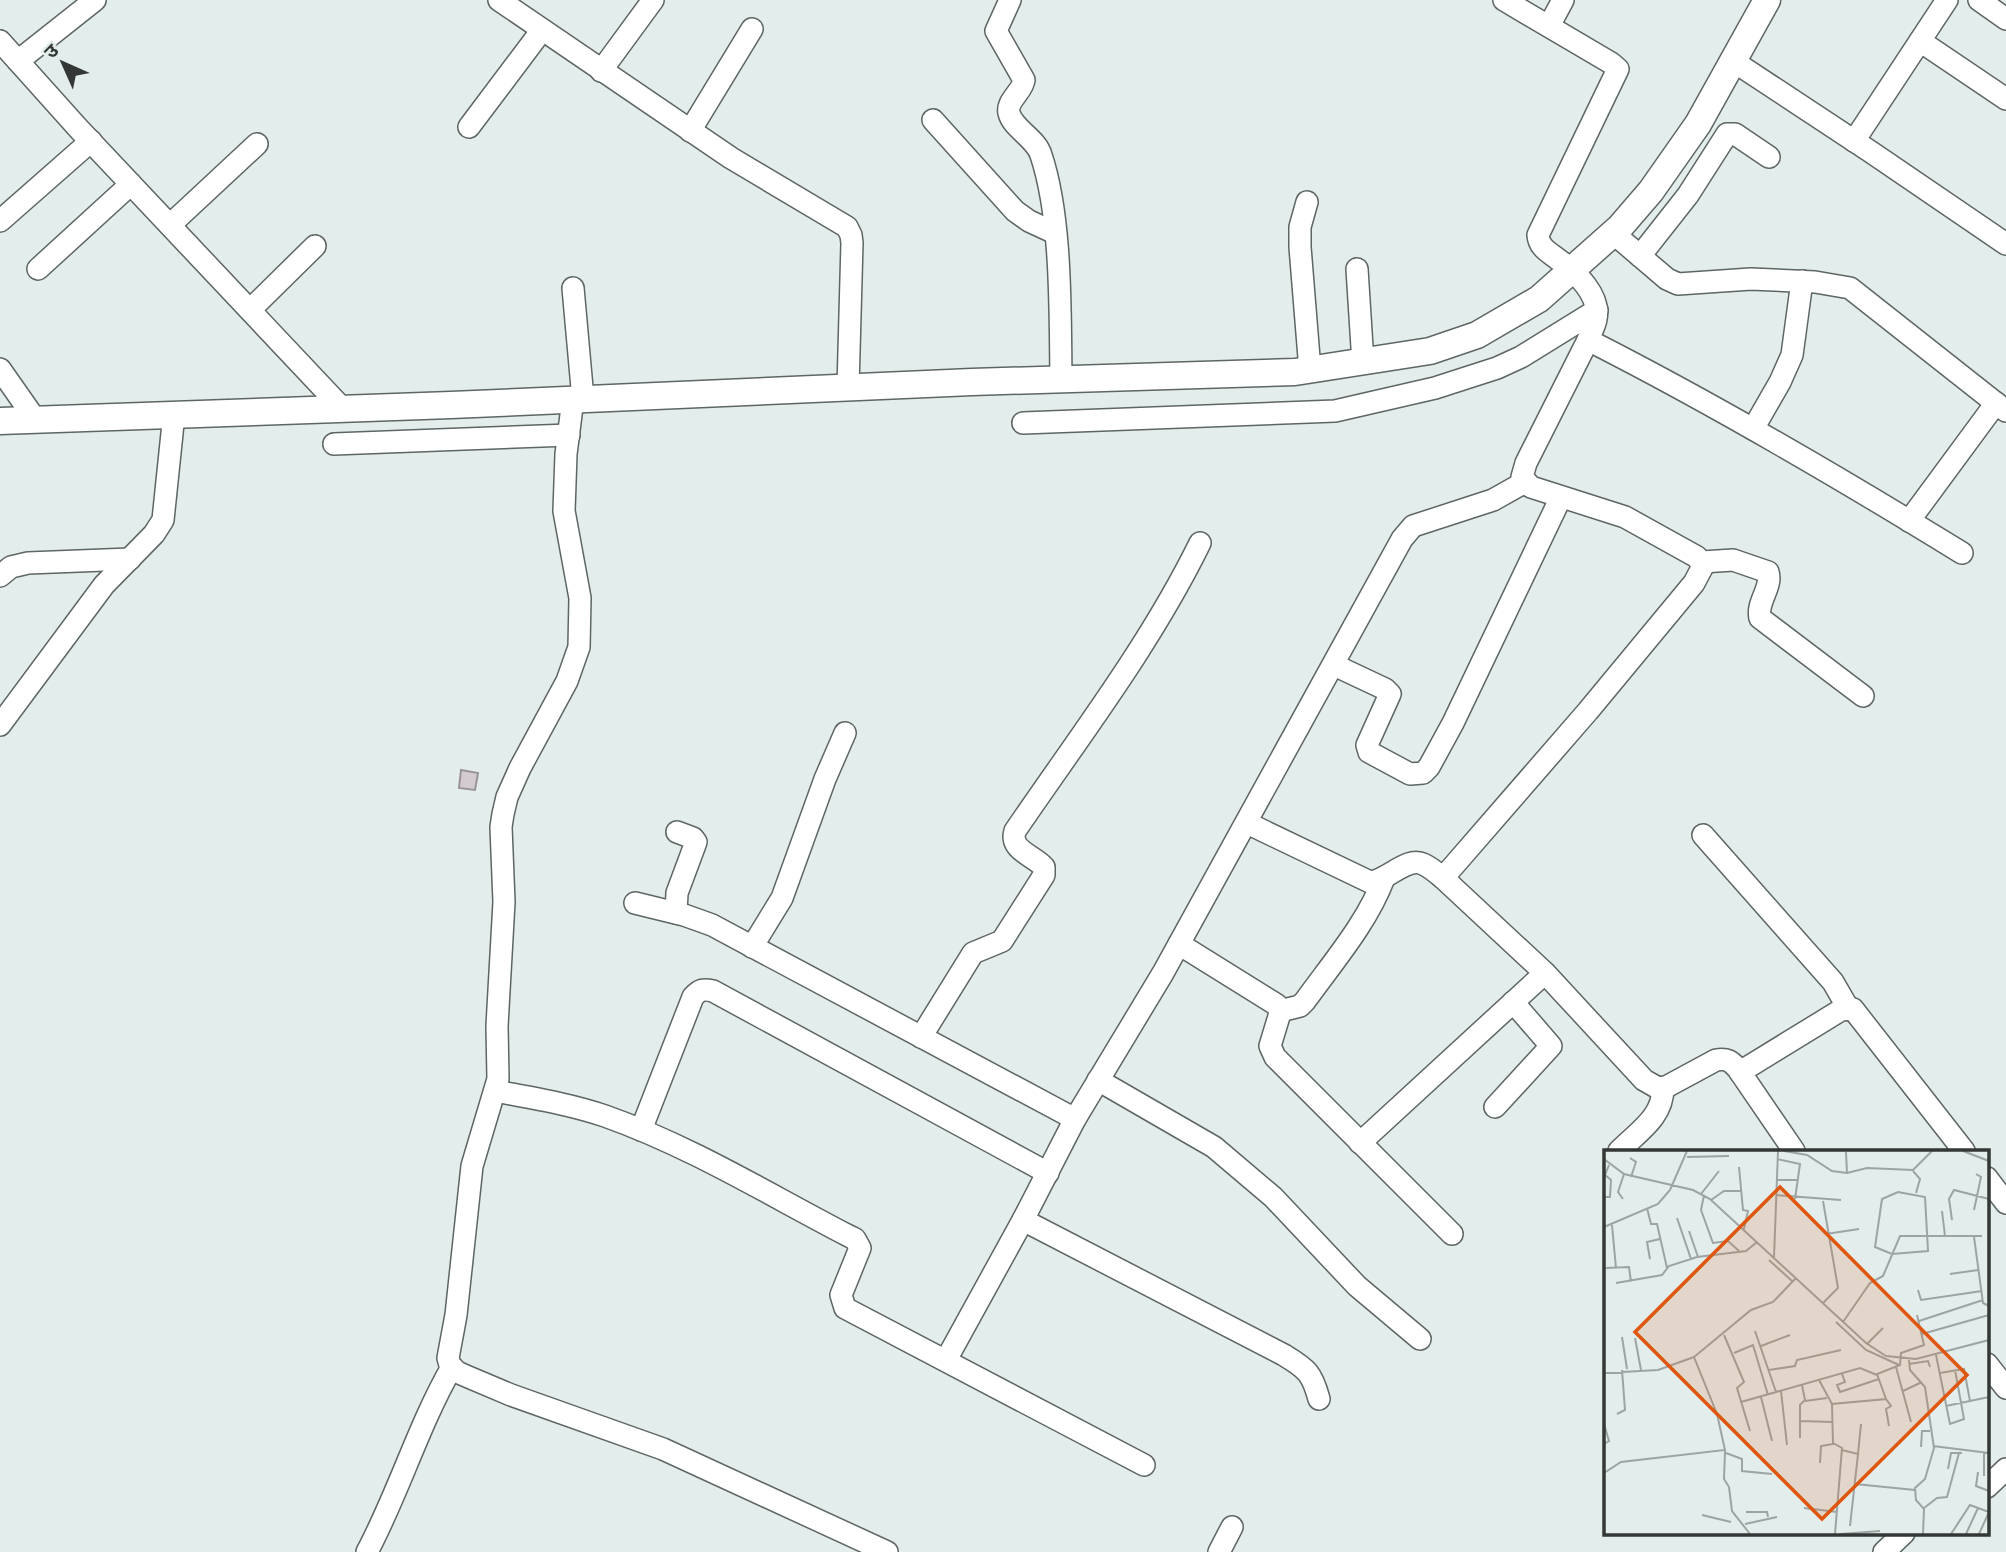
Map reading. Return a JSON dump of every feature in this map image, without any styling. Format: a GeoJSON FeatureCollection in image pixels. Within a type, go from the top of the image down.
{"type":"FeatureCollection","features":[{"type":"Feature","properties":{"kind":"street"},"geometry":{"type":"LineString","coordinates":[[18,61],[95,0]]}},
{"type":"Feature","properties":{"kind":"street"},"geometry":{"type":"LineString","coordinates":[[501,0],[690,131],[847,227],[852,243],[848,387]]}},
{"type":"Feature","properties":{"kind":"street"},"geometry":{"type":"LineString","coordinates":[[601,71],[653,0]]}},
{"type":"Feature","properties":{"kind":"street"},"geometry":{"type":"LineString","coordinates":[[1010,0],[996,31],[1024,83],[1008,110],[1013,120],[1041,152],[1055,233],[1061,379]]}},
{"type":"Feature","properties":{"kind":"street"},"geometry":{"type":"LineString","coordinates":[[1504,0],[1618,69],[1538,235],[1541,246],[1584,288],[1596,320],[1526,463],[1522,473],[1525,482],[1531,487],[1625,517],[1702,562],[1733,560],[1768,572],[1770,579],[1759,609],[1760,618],[1863,696]]}},
{"type":"Feature","properties":{"kind":"street"},"geometry":{"type":"LineString","coordinates":[[1549,26],[1563,0]]}},
{"type":"Feature","properties":{"kind":"street"},"geometry":{"type":"LineString","coordinates":[[1627,244],[1651,191],[1741,67],[1768,0]]}},
{"type":"Feature","properties":{"kind":"street"},"geometry":{"type":"LineString","coordinates":[[1854,141],[1947,0]]}},
{"type":"Feature","properties":{"kind":"street"},"geometry":{"type":"LineString","coordinates":[[1979,0],[2006,19]]}},
{"type":"Feature","properties":{"kind":"street"},"geometry":{"type":"LineString","coordinates":[[690,131],[752,29]]}},
{"type":"Feature","properties":{"kind":"street"},"geometry":{"type":"LineString","coordinates":[[469,127],[542,30]]}},
{"type":"Feature","properties":{"kind":"street"},"geometry":{"type":"LineString","coordinates":[[0,41],[342,408]]}},
{"type":"Feature","properties":{"kind":"street"},"geometry":{"type":"LineString","coordinates":[[1920,41],[2006,99]]}},
{"type":"Feature","properties":{"kind":"street"},"geometry":{"type":"LineString","coordinates":[[1741,67],[2006,244]]}},
{"type":"Feature","properties":{"kind":"street"},"geometry":{"type":"LineString","coordinates":[[933,120],[1016,211],[1029,221],[1055,233]]}},
{"type":"Feature","properties":{"kind":"street"},"geometry":{"type":"LineString","coordinates":[[1023,423],[1335,411],[1436,388],[1497,368],[1521,357],[1627,244],[1688,195],[1727,134],[1735,134],[1769,157]]}},
{"type":"Feature","properties":{"kind":"street"},"geometry":{"type":"LineString","coordinates":[[0,221],[91,141]]}},
{"type":"Feature","properties":{"kind":"street"},"geometry":{"type":"LineString","coordinates":[[170,225],[257,144]]}},
{"type":"Feature","properties":{"kind":"street"},"geometry":{"type":"LineString","coordinates":[[37,269],[131,184]]}},
{"type":"Feature","properties":{"kind":"street"},"geometry":{"type":"LineString","coordinates":[[1307,202],[1300,228],[1300,247],[1310,370]]}},
{"type":"Feature","properties":{"kind":"street"},"geometry":{"type":"LineString","coordinates":[[1627,244],[1667,279],[1678,284],[1751,279],[1802,281],[1842,286],[1858,292],[1923,347],[2001,407],[1909,521]]}},
{"type":"Feature","properties":{"kind":"street"},"geometry":{"type":"LineString","coordinates":[[250,310],[315,246]]}},
{"type":"Feature","properties":{"kind":"street"},"geometry":{"type":"LineString","coordinates":[[1357,269],[1363,363]]}},
{"type":"Feature","properties":{"kind":"street"},"geometry":{"type":"LineString","coordinates":[[1753,429],[1792,355],[1802,281]]}},
{"type":"Feature","properties":{"kind":"street"},"geometry":{"type":"LineString","coordinates":[[573,288],[578,399],[569,435],[564,511],[580,598],[579,647],[567,681],[520,768],[507,797],[503,814],[501,827],[505,902],[498,1026],[499,1068],[495,1091],[472,1166],[456,1315],[448,1358],[457,1372],[511,1395],[663,1449],[887,1552]]}},
{"type":"Feature","properties":{"kind":"street"},"geometry":{"type":"LineString","coordinates":[[0,421],[35,419],[172,429],[342,408],[1295,372],[1430,351],[1476,335],[1539,299],[1584,288]]}},
{"type":"Feature","properties":{"kind":"street"},"geometry":{"type":"LineString","coordinates":[[1588,340],[1680,387],[1962,553]]}},
{"type":"Feature","properties":{"kind":"street"},"geometry":{"type":"LineString","coordinates":[[0,369],[35,419]]}},
{"type":"Feature","properties":{"kind":"street"},"geometry":{"type":"LineString","coordinates":[[0,725],[104,585],[154,534],[163,520],[172,429]]}},
{"type":"Feature","properties":{"kind":"street"},"geometry":{"type":"LineString","coordinates":[[334,444],[569,435]]}},
{"type":"Feature","properties":{"kind":"street"},"geometry":{"type":"LineString","coordinates":[[946,1360],[1075,1119],[1179,944],[1402,539],[1413,526],[1493,500],[1525,482]]}},
{"type":"Feature","properties":{"kind":"street"},"geometry":{"type":"LineString","coordinates":[[1334,665],[1389,692],[1389,699],[1367,744],[1369,752],[1410,774],[1423,773],[1453,723],[1560,497]]}},
{"type":"Feature","properties":{"kind":"street"},"geometry":{"type":"LineString","coordinates":[[921,1037],[973,953],[1002,941],[1044,876],[1044,867],[1014,844],[1016,831],[1178,589],[1200,543]]}},
{"type":"Feature","properties":{"kind":"street"},"geometry":{"type":"LineString","coordinates":[[0,576],[11,567],[29,563],[130,559]]}},
{"type":"Feature","properties":{"kind":"street"},"geometry":{"type":"LineString","coordinates":[[1443,877],[1588,711],[1685,594],[1701,573],[1702,562]]}},
{"type":"Feature","properties":{"kind":"street"},"geometry":{"type":"LineString","coordinates":[[752,947],[782,898],[825,779],[845,733]]}},
{"type":"Feature","properties":{"kind":"street"},"geometry":{"type":"LineString","coordinates":[[1247,822],[1370,882],[1415,862],[1422,863],[1443,877],[1545,973],[1644,1080],[1662,1088],[1716,1060],[1724,1058],[1731,1061],[1793,1150]]}},
{"type":"Feature","properties":{"kind":"street"},"geometry":{"type":"LineString","coordinates":[[676,913],[677,893],[696,842],[693,838],[677,832]]}},
{"type":"Feature","properties":{"kind":"street"},"geometry":{"type":"LineString","coordinates":[[1703,835],[1833,982],[1848,1008],[1858,1014],[1963,1150]]}},
{"type":"Feature","properties":{"kind":"street"},"geometry":{"type":"LineString","coordinates":[[1280,1011],[1300,1006],[1305,1001],[1374,902],[1384,878]]}},
{"type":"Feature","properties":{"kind":"street"},"geometry":{"type":"LineString","coordinates":[[635,903],[712,925],[1075,1119]]}},
{"type":"Feature","properties":{"kind":"street"},"geometry":{"type":"LineString","coordinates":[[1179,944],[1271,1001],[1280,1011]]}},
{"type":"Feature","properties":{"kind":"street"},"geometry":{"type":"LineString","coordinates":[[1360,1143],[1545,973]]}},
{"type":"Feature","properties":{"kind":"street"},"geometry":{"type":"LineString","coordinates":[[640,1130],[693,997],[699,990],[705,989],[1048,1173]]}},
{"type":"Feature","properties":{"kind":"street"},"geometry":{"type":"LineString","coordinates":[[1494,1107],[1551,1046],[1513,1002]]}},
{"type":"Feature","properties":{"kind":"street"},"geometry":{"type":"LineString","coordinates":[[1740,1072],[1848,1008]]}},
{"type":"Feature","properties":{"kind":"street"},"geometry":{"type":"LineString","coordinates":[[1280,1011],[1270,1046],[1272,1051],[1452,1234]]}},
{"type":"Feature","properties":{"kind":"street"},"geometry":{"type":"LineString","coordinates":[[1098,1080],[1214,1147],[1273,1197],[1357,1286],[1420,1339]]}},
{"type":"Feature","properties":{"kind":"street"},"geometry":{"type":"LineString","coordinates":[[1620,1150],[1658,1112],[1662,1088]]}},
{"type":"Feature","properties":{"kind":"street"},"geometry":{"type":"LineString","coordinates":[[495,1091],[575,1106],[640,1130],[855,1239],[860,1248],[841,1295],[845,1308],[1144,1465]]}},
{"type":"Feature","properties":{"kind":"street"},"geometry":{"type":"LineString","coordinates":[[1995,1179],[2006,1203]]}},
{"type":"Feature","properties":{"kind":"street"},"geometry":{"type":"LineString","coordinates":[[1023,1220],[1292,1360],[1309,1372],[1319,1399]]}},
{"type":"Feature","properties":{"kind":"street"},"geometry":{"type":"LineString","coordinates":[[1988,1365],[2006,1388]]}},
{"type":"Feature","properties":{"kind":"street"},"geometry":{"type":"LineString","coordinates":[[367,1552],[388,1510],[435,1396],[452,1367]]}},
{"type":"Feature","properties":{"kind":"street"},"geometry":{"type":"LineString","coordinates":[[1988,1486],[2006,1469]]}},
{"type":"Feature","properties":{"kind":"street"},"geometry":{"type":"LineString","coordinates":[[1219,1552],[1232,1527]]}},
{"type":"Feature","properties":{"kind":"street"},"geometry":{"type":"LineString","coordinates":[[1884,1552],[1903,1534]]}},
{"type":"Feature","properties":{"kind":"building"},"geometry":{"type":"Polygon","coordinates":[[[461,770],[478,773],[475,790],[459,788],[461,770]]]}}]}
